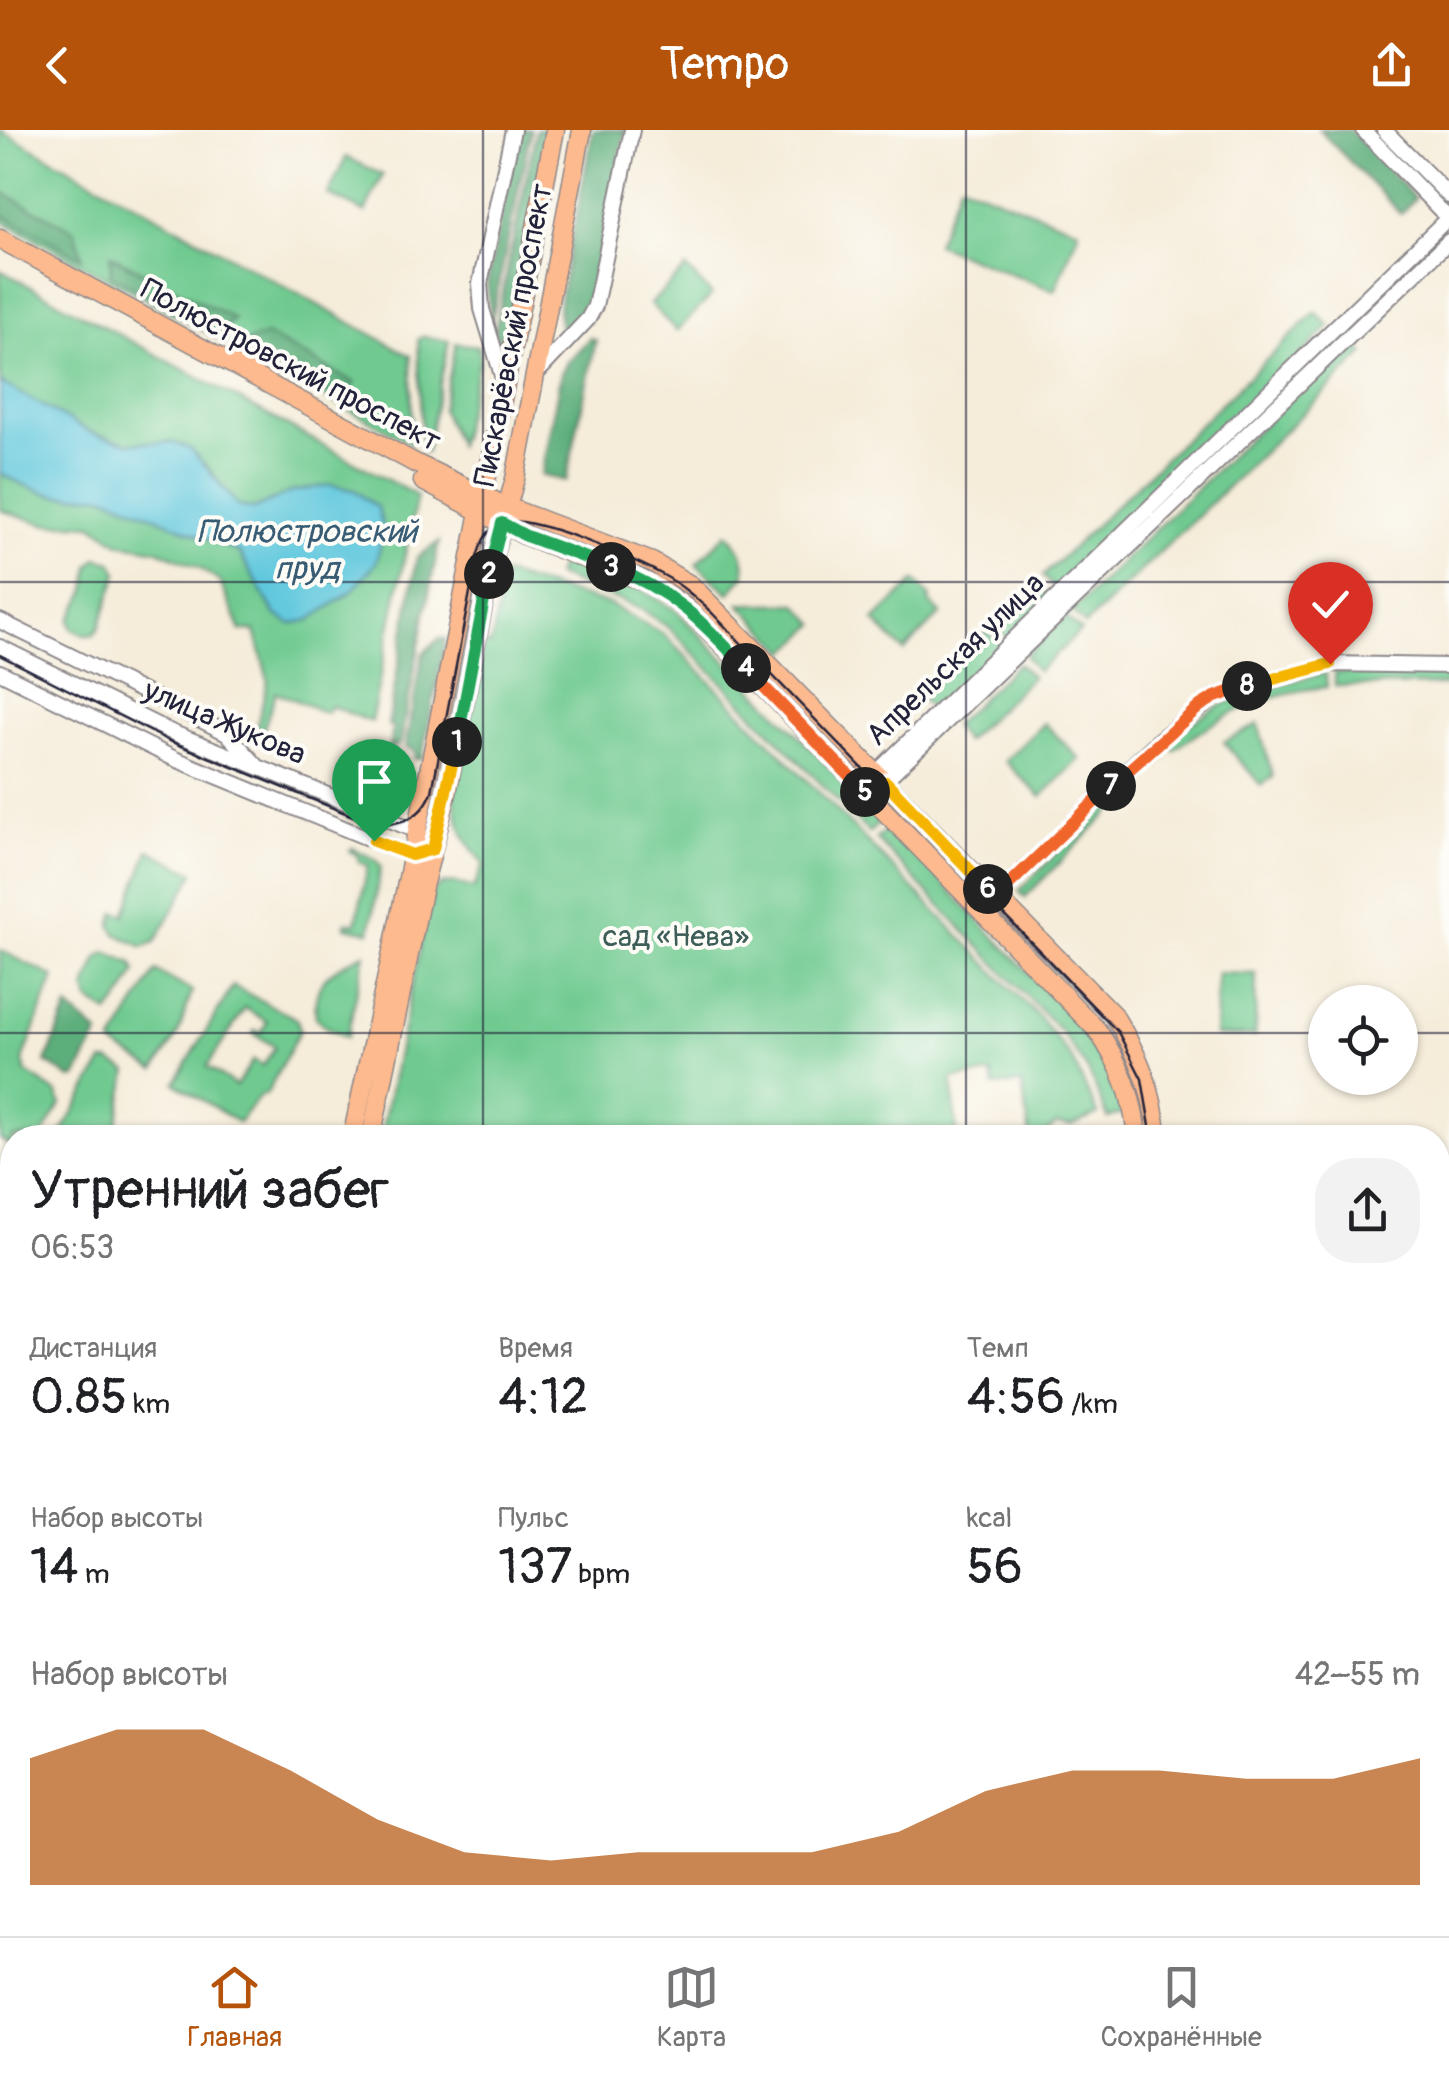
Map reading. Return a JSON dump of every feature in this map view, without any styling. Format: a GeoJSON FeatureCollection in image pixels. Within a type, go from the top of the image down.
{"type":"FeatureCollection","features":[{"type":"Feature","properties":{"kind":"main road","name":"Пискарёвский проспект"},"geometry":{"type":"LineString","coordinates":[[355,1125],[556,130]]}},
{"type":"Feature","properties":{"kind":"main road","name":"Пискарёвский проспект"},"geometry":{"type":"LineString","coordinates":[[374,1125],[535,375],[582,130]]}},
{"type":"Feature","properties":{"kind":"main road","name":"Полюстровский проспект"},"geometry":{"type":"LineString","coordinates":[[0,239],[481,503]]}},
{"type":"Feature","properties":{"kind":"main road","name":"Полюстровский проспект"},"geometry":{"type":"LineString","coordinates":[[0,253],[505,515],[652,562],[692,586],[1114,1016],[1148,1076],[1156,1125]]}},
{"type":"Feature","properties":{"kind":"main road","name":"Полюстровский проспект"},"geometry":{"type":"LineString","coordinates":[[505,515],[526,536],[643,580],[668,594],[706,626],[1097,1030],[1119,1062],[1136,1125]]}},
{"type":"Feature","properties":{"kind":"street"},"geometry":{"type":"LineString","coordinates":[[505,383],[486,324],[480,284],[512,130]]}},
{"type":"Feature","properties":{"kind":"street"},"geometry":{"type":"LineString","coordinates":[[535,375],[588,320],[596,306],[632,130]]}},
{"type":"Feature","properties":{"kind":"street"},"geometry":{"type":"LineString","coordinates":[[1363,130],[1448,218]]}},
{"type":"Feature","properties":{"kind":"street"},"geometry":{"type":"LineString","coordinates":[[1384,130],[1449,196]]}},
{"type":"Feature","properties":{"kind":"street","name":"Апрельская улица"},"geometry":{"type":"LineString","coordinates":[[881,778],[1448,218]]}},
{"type":"Feature","properties":{"kind":"street","name":"Апрельская улица"},"geometry":{"type":"LineString","coordinates":[[865,792],[1449,241]]}},
{"type":"Feature","properties":{"kind":"street"},"geometry":{"type":"LineString","coordinates":[[0,621],[227,733],[258,767]]}},
{"type":"Feature","properties":{"kind":"street","name":"улица Жукова"},"geometry":{"type":"LineString","coordinates":[[0,647],[171,732],[416,832],[433,849]]}},
{"type":"Feature","properties":{"kind":"street"},"geometry":{"type":"LineString","coordinates":[[982,911],[1160,740],[1215,697],[1330,664],[1449,666]]}},
{"type":"Feature","properties":{"kind":"street","name":"улица Жукова"},"geometry":{"type":"LineString","coordinates":[[0,672],[174,759],[412,855]]}},
{"type":"Feature","properties":{"kind":"street"},"geometry":{"type":"LineString","coordinates":[[412,855],[433,849]]}},
{"type":"Feature","properties":{"kind":"green space"},"geometry":{"type":"Polygon","coordinates":[[[0,130],[411,356],[412,444],[0,220],[0,130]]]}},
{"type":"Feature","properties":{"kind":"green space"},"geometry":{"type":"Polygon","coordinates":[[[519,130],[531,130],[491,322],[487,284],[519,130]]]}},
{"type":"Feature","properties":{"kind":"green space"},"geometry":{"type":"Polygon","coordinates":[[[536,130],[548,130],[514,301],[499,347],[494,334],[536,130]]]}},
{"type":"Feature","properties":{"kind":"green space"},"geometry":{"type":"Polygon","coordinates":[[[593,130],[626,130],[588,305],[561,338],[558,307],[593,130]]]}},
{"type":"Feature","properties":{"kind":"green space"},"geometry":{"type":"Polygon","coordinates":[[[1319,130],[1350,130],[1415,198],[1401,214],[1319,130]]]}},
{"type":"Feature","properties":{"kind":"green space"},"geometry":{"type":"Polygon","coordinates":[[[346,157],[383,175],[365,212],[328,195],[346,157]]]}},
{"type":"Feature","properties":{"kind":"green space"},"geometry":{"type":"Polygon","coordinates":[[[960,183],[1079,230],[1055,291],[936,244],[960,183]]]}},
{"type":"Feature","properties":{"kind":"green space"},"geometry":{"type":"Polygon","coordinates":[[[0,191],[75,231],[82,258],[0,214],[0,191]]]}},
{"type":"Feature","properties":{"kind":"green space"},"geometry":{"type":"Polygon","coordinates":[[[110,255],[234,319],[218,334],[111,275],[110,255]]]}},
{"type":"Feature","properties":{"kind":"green space"},"geometry":{"type":"Polygon","coordinates":[[[686,268],[712,295],[677,331],[650,304],[686,268]]]}},
{"type":"Feature","properties":{"kind":"green space"},"geometry":{"type":"Polygon","coordinates":[[[0,270],[417,496],[371,722],[331,706],[326,713],[276,692],[262,734],[255,733],[268,681],[255,631],[241,631],[220,582],[198,567],[158,550],[119,543],[92,524],[45,524],[0,510],[0,473],[51,494],[108,497],[239,552],[275,614],[354,490],[330,485],[291,492],[254,509],[238,506],[205,464],[172,442],[129,443],[92,433],[0,382],[0,270]]]}},
{"type":"Feature","properties":{"kind":"green space"},"geometry":{"type":"Polygon","coordinates":[[[1316,312],[1330,326],[1057,591],[1043,576],[1316,312]]]}},
{"type":"Feature","properties":{"kind":"green space"},"geometry":{"type":"Polygon","coordinates":[[[266,335],[355,383],[345,402],[241,344],[266,335]]]}},
{"type":"Feature","properties":{"kind":"green space"},"geometry":{"type":"Polygon","coordinates":[[[423,336],[449,341],[426,452],[422,450],[418,340],[423,336]]]}},
{"type":"Feature","properties":{"kind":"green space"},"geometry":{"type":"Polygon","coordinates":[[[590,338],[596,340],[566,481],[541,475],[561,373],[590,338]]]}},
{"type":"Feature","properties":{"kind":"green space"},"geometry":{"type":"Polygon","coordinates":[[[1349,340],[1365,353],[1085,625],[1072,611],[1349,340]]]}},
{"type":"Feature","properties":{"kind":"green space"},"geometry":{"type":"Polygon","coordinates":[[[456,343],[478,346],[480,358],[458,445],[442,410],[456,343]]]}},
{"type":"Feature","properties":{"kind":"green space"},"geometry":{"type":"Polygon","coordinates":[[[727,533],[742,552],[745,568],[745,575],[729,593],[696,564],[727,533]]]}},
{"type":"Feature","properties":{"kind":"green space"},"geometry":{"type":"Polygon","coordinates":[[[439,542],[400,745],[389,747],[393,727],[388,725],[417,557],[439,542]]]}},
{"type":"Feature","properties":{"kind":"green space"},"geometry":{"type":"Polygon","coordinates":[[[97,558],[112,562],[118,573],[99,628],[93,635],[84,635],[72,628],[70,620],[86,592],[90,566],[97,558]]]}},
{"type":"Feature","properties":{"kind":"green space"},"geometry":{"type":"Polygon","coordinates":[[[562,559],[637,587],[676,610],[882,820],[869,833],[669,628],[641,609],[556,576],[562,559]]]}},
{"type":"Feature","properties":{"kind":"green space","name":"сад «Нева»"},"geometry":{"type":"Polygon","coordinates":[[[504,574],[608,604],[664,634],[1038,1016],[1071,1057],[1098,1114],[1074,1125],[1028,1125],[1022,1084],[994,1086],[992,1074],[952,1079],[956,1125],[383,1125],[431,895],[444,884],[474,888],[484,864],[463,832],[454,795],[483,644],[491,645],[504,574]]]}},
{"type":"Feature","properties":{"kind":"green space"},"geometry":{"type":"Polygon","coordinates":[[[915,581],[941,614],[904,651],[874,621],[915,581]]]}},
{"type":"Feature","properties":{"kind":"green space"},"geometry":{"type":"Polygon","coordinates":[[[1036,582],[1050,598],[1008,639],[992,626],[1036,582]]]}},
{"type":"Feature","properties":{"kind":"green space"},"geometry":{"type":"Polygon","coordinates":[[[740,604],[797,604],[816,624],[787,652],[740,604]]]}},
{"type":"Feature","properties":{"kind":"green space"},"geometry":{"type":"Polygon","coordinates":[[[1066,617],[1081,631],[1037,672],[1025,656],[1066,617]]]}},
{"type":"Feature","properties":{"kind":"green space"},"geometry":{"type":"Polygon","coordinates":[[[987,631],[1001,645],[934,710],[919,698],[987,631]]]}},
{"type":"Feature","properties":{"kind":"green space"},"geometry":{"type":"Polygon","coordinates":[[[440,638],[446,639],[422,758],[414,759],[415,751],[405,747],[423,653],[440,638]]]}},
{"type":"Feature","properties":{"kind":"green space"},"geometry":{"type":"Polygon","coordinates":[[[1018,663],[1032,677],[965,742],[953,726],[1018,663]]]}},
{"type":"Feature","properties":{"kind":"green space"},"geometry":{"type":"Polygon","coordinates":[[[1335,672],[1449,674],[1449,685],[1335,686],[1335,672]]]}},
{"type":"Feature","properties":{"kind":"green space"},"geometry":{"type":"Polygon","coordinates":[[[1326,673],[1327,687],[1285,694],[1246,707],[1174,750],[1168,743],[1204,715],[1241,696],[1326,673]]]}},
{"type":"Feature","properties":{"kind":"green space"},"geometry":{"type":"Polygon","coordinates":[[[1044,723],[1080,759],[1041,797],[1005,761],[1044,723]]]}},
{"type":"Feature","properties":{"kind":"green space"},"geometry":{"type":"Polygon","coordinates":[[[1258,724],[1273,777],[1261,785],[1224,742],[1258,724]]]}},
{"type":"Feature","properties":{"kind":"green space"},"geometry":{"type":"Polygon","coordinates":[[[1161,749],[1167,755],[1025,897],[1019,891],[1161,749]]]}},
{"type":"Feature","properties":{"kind":"green space"},"geometry":{"type":"Polygon","coordinates":[[[889,827],[1090,1036],[1109,1063],[1127,1112],[1108,1118],[1088,1071],[1062,1033],[876,839],[889,827]]]}},
{"type":"Feature","properties":{"kind":"green space"},"geometry":{"type":"Polygon","coordinates":[[[352,848],[381,866],[370,932],[346,927],[346,922],[356,924],[368,865],[360,863],[350,851],[352,848]]]}},
{"type":"Feature","properties":{"kind":"green space"},"geometry":{"type":"Polygon","coordinates":[[[149,850],[194,873],[155,942],[143,947],[116,934],[111,925],[116,912],[125,915],[149,850]]]}},
{"type":"Feature","properties":{"kind":"green space"},"geometry":{"type":"Polygon","coordinates":[[[0,950],[54,977],[23,1060],[26,1072],[57,1093],[61,1104],[49,1125],[0,1125],[0,950]]]}},
{"type":"Feature","properties":{"kind":"green space"},"geometry":{"type":"Polygon","coordinates":[[[106,952],[132,963],[136,972],[108,1013],[90,1001],[85,989],[98,958],[106,952]]]}},
{"type":"Feature","properties":{"kind":"green space"},"geometry":{"type":"Polygon","coordinates":[[[365,954],[347,1037],[316,1018],[317,993],[327,976],[365,954]]]}},
{"type":"Feature","properties":{"kind":"green space"},"geometry":{"type":"Polygon","coordinates":[[[156,971],[192,991],[178,1034],[155,1070],[112,1044],[156,971]]]}},
{"type":"Feature","properties":{"kind":"green space"},"geometry":{"type":"Polygon","coordinates":[[[1217,973],[1256,974],[1255,1036],[1215,1036],[1217,973]]]}},
{"type":"Feature","properties":{"kind":"green space"},"geometry":{"type":"Polygon","coordinates":[[[233,986],[297,1019],[300,1030],[266,1095],[261,1095],[238,1122],[175,1083],[233,986]],[[245,1008],[207,1067],[236,1086],[253,1060],[263,1066],[275,1047],[253,1033],[261,1033],[267,1022],[245,1008]]]}},
{"type":"Feature","properties":{"kind":"green space"},"geometry":{"type":"Polygon","coordinates":[[[68,1007],[99,1034],[76,1078],[71,1079],[46,1062],[68,1007]]]}},
{"type":"Feature","properties":{"kind":"green space"},"geometry":{"type":"Polygon","coordinates":[[[103,1062],[128,1071],[117,1125],[66,1125],[103,1062]]]}},
{"type":"Feature","properties":{"kind":"water","name":"Полюстровский пруд"},"geometry":{"type":"Polygon","coordinates":[[[0,382],[92,433],[129,443],[172,442],[191,449],[238,506],[254,509],[291,492],[330,485],[354,490],[378,508],[384,532],[376,563],[351,592],[310,620],[291,624],[275,614],[239,552],[108,497],[51,494],[0,473],[0,382]]]}},
{"type":"Feature","properties":{"kind":"tram line"},"geometry":{"type":"LineString","coordinates":[[0,655],[167,740],[365,821],[396,823],[421,810],[432,792],[476,561],[487,534],[501,523],[515,521],[557,530],[607,549],[670,579],[712,613],[1118,1032],[1142,1079],[1150,1125]]}},
{"type":"Feature","properties":{"kind":"route"},"geometry":{"type":"LineString","coordinates":[[374,841],[412,855],[433,849],[502,523],[526,536],[643,580],[668,594],[706,626],[865,792],[886,782],[996,897],[1200,706],[1236,689],[1330,664]]}}]}
